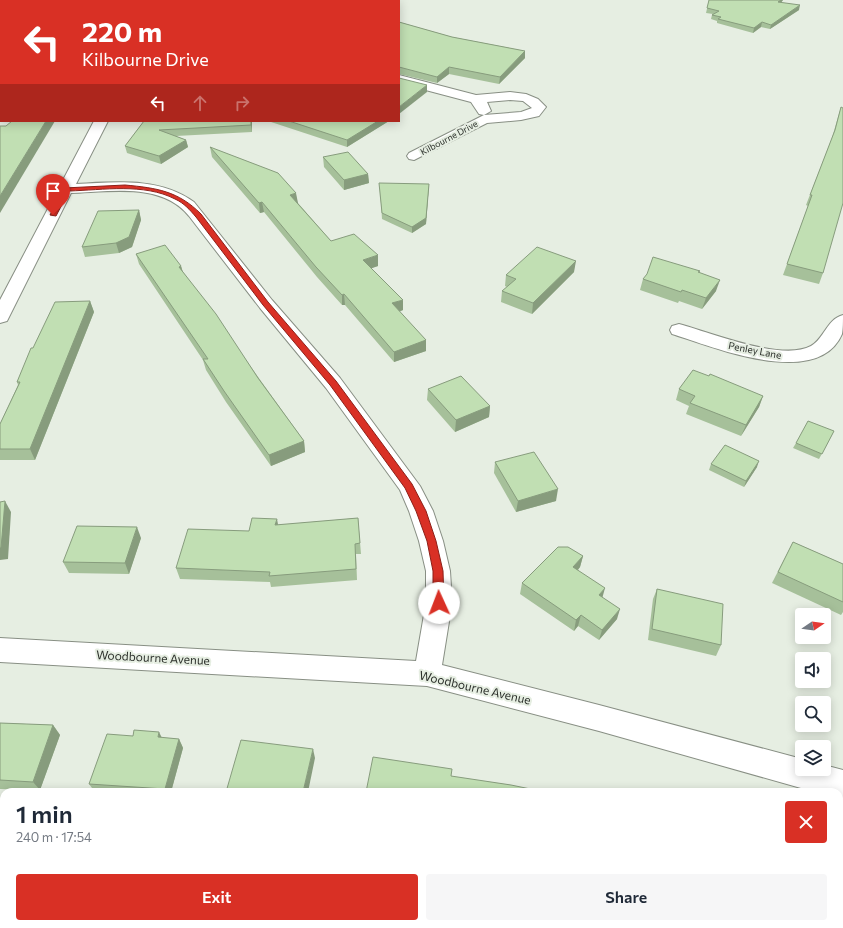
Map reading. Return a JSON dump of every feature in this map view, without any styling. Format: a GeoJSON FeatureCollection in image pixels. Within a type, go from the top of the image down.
{"type":"FeatureCollection","features":[{"type":"Feature","properties":{"kind":"street","name":"Kilbourne Drive"},"geometry":{"type":"LineString","coordinates":[[400,79],[476,99],[522,97],[530,99],[539,107],[534,113],[521,116],[484,119],[414,156]]}},
{"type":"Feature","properties":{"kind":"street","name":"Kilbourne Drive"},"geometry":{"type":"LineString","coordinates":[[476,99],[482,105],[486,116],[484,119]]}},
{"type":"Feature","properties":{"kind":"street"},"geometry":{"type":"LineString","coordinates":[[0,317],[100,122]]}},
{"type":"Feature","properties":{"kind":"street"},"geometry":{"type":"LineString","coordinates":[[67,189],[125,187],[151,189],[177,197],[187,203],[266,304],[333,383],[387,455],[409,486],[421,511],[432,541],[438,571],[439,603],[426,674]]}},
{"type":"Feature","properties":{"kind":"street","name":"Penley Lane"},"geometry":{"type":"LineString","coordinates":[[679,330],[741,349],[770,355],[790,356],[817,351],[843,321]]}},
{"type":"Feature","properties":{"kind":"street","name":"Woodbourne Avenue"},"geometry":{"type":"LineString","coordinates":[[0,650],[426,674],[599,718],[843,785]]}},
{"type":"Feature","properties":{"kind":"building"},"geometry":{"type":"Polygon","coordinates":[[[709,0],[781,0],[778,2],[800,5],[771,25],[762,22],[754,28],[718,19],[721,17],[712,15],[719,11],[707,8],[709,0]]]}},
{"type":"Feature","properties":{"kind":"building"},"geometry":{"type":"Polygon","coordinates":[[[400,22],[452,37],[525,51],[500,77],[449,67],[437,77],[400,67],[400,22]]]}},
{"type":"Feature","properties":{"kind":"building"},"geometry":{"type":"Polygon","coordinates":[[[400,78],[427,85],[400,106],[400,78]]]}},
{"type":"Feature","properties":{"kind":"building"},"geometry":{"type":"Polygon","coordinates":[[[841,107],[843,108],[843,203],[823,273],[787,264],[812,195],[810,195],[835,130],[841,107]]]}},
{"type":"Feature","properties":{"kind":"building"},"geometry":{"type":"Polygon","coordinates":[[[11,122],[45,122],[0,196],[0,126],[6,126],[11,122]]]}},
{"type":"Feature","properties":{"kind":"building"},"geometry":{"type":"Polygon","coordinates":[[[143,122],[251,122],[251,125],[159,130],[186,140],[159,156],[125,146],[143,122]]]}},
{"type":"Feature","properties":{"kind":"building"},"geometry":{"type":"Polygon","coordinates":[[[292,122],[376,122],[347,140],[292,122]]]}},
{"type":"Feature","properties":{"kind":"building"},"geometry":{"type":"Polygon","coordinates":[[[210,147],[278,173],[296,193],[290,195],[331,241],[354,234],[378,255],[363,260],[403,300],[392,303],[426,340],[394,352],[344,294],[342,295],[316,267],[262,202],[259,203],[210,147]]]}},
{"type":"Feature","properties":{"kind":"building"},"geometry":{"type":"Polygon","coordinates":[[[348,152],[368,174],[344,180],[323,157],[348,152]]]}},
{"type":"Feature","properties":{"kind":"building"},"geometry":{"type":"Polygon","coordinates":[[[379,183],[429,184],[426,218],[412,227],[382,213],[379,183]]]}},
{"type":"Feature","properties":{"kind":"building"},"geometry":{"type":"Polygon","coordinates":[[[139,210],[129,237],[116,243],[82,247],[98,211],[139,210]]]}},
{"type":"Feature","properties":{"kind":"building"},"geometry":{"type":"Polygon","coordinates":[[[165,245],[181,266],[179,267],[216,314],[258,378],[304,441],[269,455],[224,391],[203,359],[208,359],[136,254],[165,245]]]}},
{"type":"Feature","properties":{"kind":"building"},"geometry":{"type":"Polygon","coordinates":[[[537,247],[576,261],[533,303],[502,291],[516,279],[506,275],[537,247]]]}},
{"type":"Feature","properties":{"kind":"building"},"geometry":{"type":"Polygon","coordinates":[[[653,257],[700,271],[698,272],[720,280],[706,298],[682,290],[681,292],[643,279],[647,274],[653,257]]]}},
{"type":"Feature","properties":{"kind":"building"},"geometry":{"type":"Polygon","coordinates":[[[90,301],[30,449],[0,449],[0,424],[20,382],[17,382],[31,348],[33,348],[55,302],[90,301]]]}},
{"type":"Feature","properties":{"kind":"building"},"geometry":{"type":"Polygon","coordinates":[[[693,370],[709,376],[710,374],[763,396],[746,425],[690,403],[695,396],[679,389],[693,370]]]}},
{"type":"Feature","properties":{"kind":"building"},"geometry":{"type":"Polygon","coordinates":[[[461,376],[490,406],[456,420],[428,389],[461,376]]]}},
{"type":"Feature","properties":{"kind":"building"},"geometry":{"type":"Polygon","coordinates":[[[808,421],[834,431],[822,454],[796,443],[808,421]]]}},
{"type":"Feature","properties":{"kind":"building"},"geometry":{"type":"Polygon","coordinates":[[[725,445],[759,461],[746,481],[711,464],[725,445]]]}},
{"type":"Feature","properties":{"kind":"building"},"geometry":{"type":"Polygon","coordinates":[[[534,452],[558,489],[518,501],[495,462],[534,452]]]}},
{"type":"Feature","properties":{"kind":"building"},"geometry":{"type":"Polygon","coordinates":[[[5,501],[1,548],[0,548],[0,502],[5,501]]]}},
{"type":"Feature","properties":{"kind":"building"},"geometry":{"type":"Polygon","coordinates":[[[252,518],[277,519],[275,525],[358,518],[360,543],[355,544],[356,569],[269,576],[270,572],[176,568],[188,529],[249,531],[252,518]]]}},
{"type":"Feature","properties":{"kind":"building"},"geometry":{"type":"Polygon","coordinates":[[[77,526],[137,527],[125,563],[63,562],[77,526]]]}},
{"type":"Feature","properties":{"kind":"building"},"geometry":{"type":"Polygon","coordinates":[[[793,542],[843,564],[843,602],[778,572],[793,542]]]}},
{"type":"Feature","properties":{"kind":"building"},"geometry":{"type":"Polygon","coordinates":[[[558,547],[568,547],[583,556],[573,567],[605,588],[599,595],[620,609],[602,630],[581,615],[576,620],[522,583],[558,547]]]}},
{"type":"Feature","properties":{"kind":"building"},"geometry":{"type":"Polygon","coordinates":[[[657,589],[723,604],[721,645],[652,629],[657,589]]]}},
{"type":"Feature","properties":{"kind":"building"},"geometry":{"type":"Polygon","coordinates":[[[0,723],[53,725],[33,782],[0,780],[0,723]]]}},
{"type":"Feature","properties":{"kind":"building"},"geometry":{"type":"Polygon","coordinates":[[[134,730],[159,732],[158,737],[179,739],[165,788],[89,784],[107,734],[133,736],[134,730]]]}},
{"type":"Feature","properties":{"kind":"building"},"geometry":{"type":"Polygon","coordinates":[[[241,740],[313,749],[304,788],[227,788],[241,740]]]}},
{"type":"Feature","properties":{"kind":"building"},"geometry":{"type":"Polygon","coordinates":[[[373,757],[452,769],[451,776],[526,788],[367,788],[373,757]]]}},
{"type":"Feature","properties":{"kind":"route"},"geometry":{"type":"LineString","coordinates":[[53,215],[67,189],[125,187],[151,189],[177,197],[187,203],[266,304],[307,350],[333,383],[409,486],[421,511],[432,541],[438,571],[439,603]]}}]}
